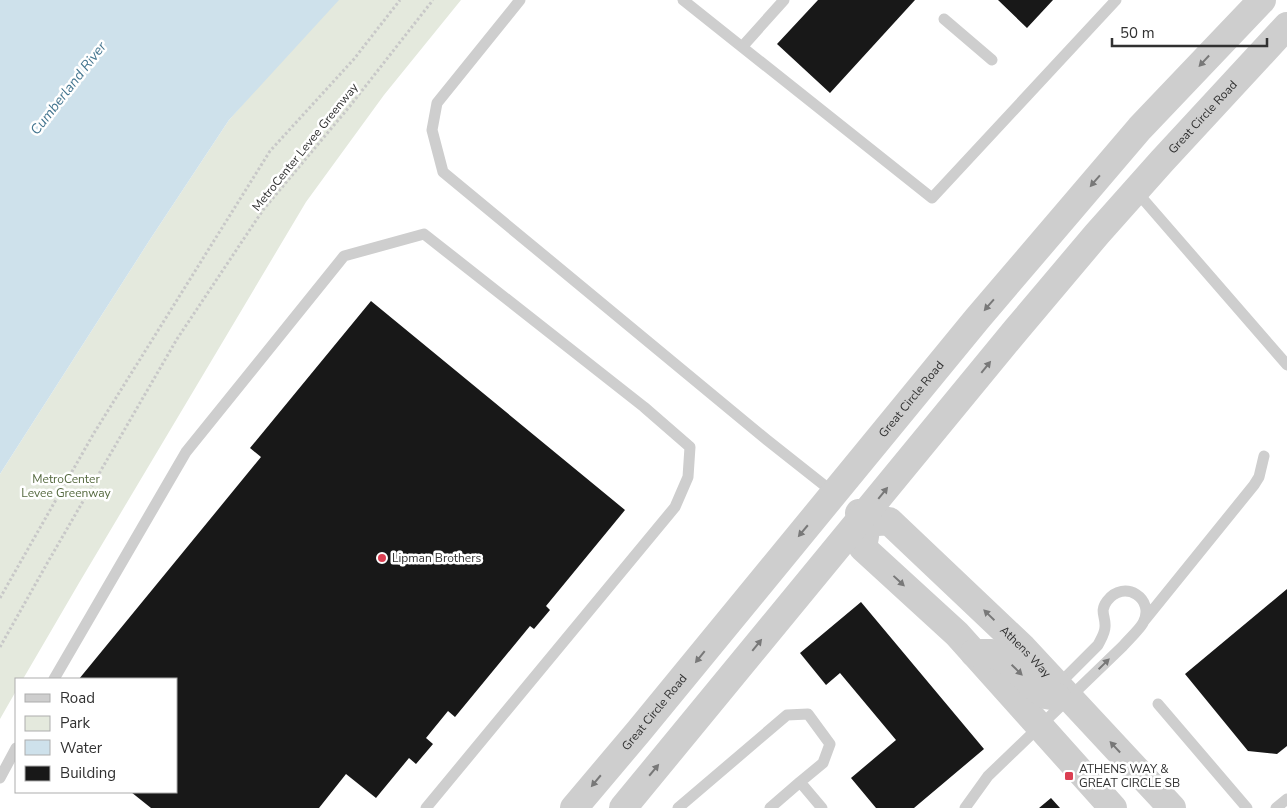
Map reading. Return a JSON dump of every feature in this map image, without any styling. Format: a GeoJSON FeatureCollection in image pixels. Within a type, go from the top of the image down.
{"type":"FeatureCollection","features":[{"type":"Feature","properties":{"kind":"street","name":"Great Circle Road"},"geometry":{"type":"LineString","coordinates":[[574,808],[646,723],[977,319],[1140,128],[1262,0]]}},
{"type":"Feature","properties":{"kind":"street","name":"Great Circle Road"},"geometry":{"type":"LineString","coordinates":[[623,808],[865,520],[1022,322],[1136,191],[1287,26]]}},
{"type":"Feature","properties":{"kind":"street"},"geometry":{"type":"LineString","coordinates":[[834,493],[865,520],[863,548],[957,634],[1113,808]]}},
{"type":"Feature","properties":{"kind":"street","name":"Athens Way"},"geometry":{"type":"LineString","coordinates":[[865,520],[889,520],[1023,648],[1172,808]]}},
{"type":"Feature","properties":{"kind":"street"},"geometry":{"type":"LineString","coordinates":[[974,653],[991,653],[1006,660],[1045,695],[1057,698],[1063,691]]}},
{"type":"Feature","properties":{"kind":"lane"},"geometry":{"type":"LineString","coordinates":[[520,0],[437,103],[432,130],[443,172],[834,493]]}},
{"type":"Feature","properties":{"kind":"lane"},"geometry":{"type":"LineString","coordinates":[[683,0],[932,198],[1116,0]]}},
{"type":"Feature","properties":{"kind":"lane"},"geometry":{"type":"LineString","coordinates":[[742,47],[784,0]]}},
{"type":"Feature","properties":{"kind":"lane"},"geometry":{"type":"LineString","coordinates":[[944,19],[992,60]]}},
{"type":"Feature","properties":{"kind":"lane"},"geometry":{"type":"LineString","coordinates":[[1136,191],[1287,365]]}},
{"type":"Feature","properties":{"kind":"lane"},"geometry":{"type":"LineString","coordinates":[[55,678],[186,452],[344,256],[424,234],[644,407],[690,447],[688,478],[675,508],[426,808]]}},
{"type":"Feature","properties":{"kind":"lane"},"geometry":{"type":"LineString","coordinates":[[1063,691],[1123,646],[1143,623],[1254,485],[1259,477],[1264,456]]}},
{"type":"Feature","properties":{"kind":"lane"},"geometry":{"type":"LineString","coordinates":[[965,808],[988,776],[1040,726],[1063,691],[1098,645],[1102,639],[1105,627],[1103,610],[1107,601],[1119,591],[1134,594],[1145,605],[1146,611],[1143,623]]}},
{"type":"Feature","properties":{"kind":"lane"},"geometry":{"type":"LineString","coordinates":[[1158,704],[1247,808]]}},
{"type":"Feature","properties":{"kind":"lane"},"geometry":{"type":"LineString","coordinates":[[678,808],[787,715],[808,714],[830,744],[823,763],[770,808]]}},
{"type":"Feature","properties":{"kind":"lane"},"geometry":{"type":"LineString","coordinates":[[0,778],[15,750]]}},
{"type":"Feature","properties":{"kind":"lane"},"geometry":{"type":"LineString","coordinates":[[800,782],[822,808]]}},
{"type":"Feature","properties":{"kind":"lane"},"geometry":{"type":"LineString","coordinates":[[1276,808],[1287,799]]}},
{"type":"Feature","properties":{"kind":"path","name":"MetroCenter Levee Greenway"},"geometry":{"type":"LineString","coordinates":[[0,598],[94,433],[270,152],[354,59],[400,0]]}},
{"type":"Feature","properties":{"kind":"path","name":"MetroCenter Levee Greenway"},"geometry":{"type":"LineString","coordinates":[[0,647],[177,339],[252,226],[433,0]]}},
{"type":"Feature","properties":{"kind":"green space","name":"MetroCenter Levee Greenway"},"geometry":{"type":"Polygon","coordinates":[[[334,0],[461,0],[384,95],[306,202],[24,678],[15,678],[15,693],[0,719],[0,474],[229,120],[334,0]]]}},
{"type":"Feature","properties":{"kind":"water","name":"Cumberland River"},"geometry":{"type":"Polygon","coordinates":[[[0,0],[339,0],[229,120],[0,474],[0,0]]]}},
{"type":"Feature","properties":{"kind":"building"},"geometry":{"type":"Polygon","coordinates":[[[818,0],[915,0],[830,93],[777,44],[818,0]]]}},
{"type":"Feature","properties":{"kind":"building"},"geometry":{"type":"Polygon","coordinates":[[[998,0],[1053,0],[1027,28],[998,0]]]}},
{"type":"Feature","properties":{"kind":"building","name":"Lipman Brothers"},"geometry":{"type":"Polygon","coordinates":[[[371,301],[625,510],[546,606],[550,610],[534,629],[530,626],[455,717],[448,711],[426,738],[433,744],[416,764],[409,758],[376,798],[346,774],[319,808],[151,808],[132,793],[178,793],[178,678],[80,678],[261,457],[250,448],[371,301]]]}},
{"type":"Feature","properties":{"kind":"building"},"geometry":{"type":"Polygon","coordinates":[[[1287,589],[1287,746],[1277,754],[1248,751],[1185,674],[1287,589]]]}},
{"type":"Feature","properties":{"kind":"building"},"geometry":{"type":"Polygon","coordinates":[[[861,602],[984,749],[914,808],[876,808],[851,778],[896,740],[840,673],[826,685],[800,653],[861,602]]]}},
{"type":"Feature","properties":{"kind":"building"},"geometry":{"type":"Polygon","coordinates":[[[1051,798],[1060,808],[1039,808],[1051,798]]]}},
{"type":"Feature","properties":{"kind":"place","name":"Lipman Brothers"},"geometry":{"type":"Point","coordinates":[382,558]}},
{"type":"Feature","properties":{"kind":"place","name":"ATHENS WAY & GREAT CIRCLE SB"},"geometry":{"type":"Point","coordinates":[1069,776]}}]}
